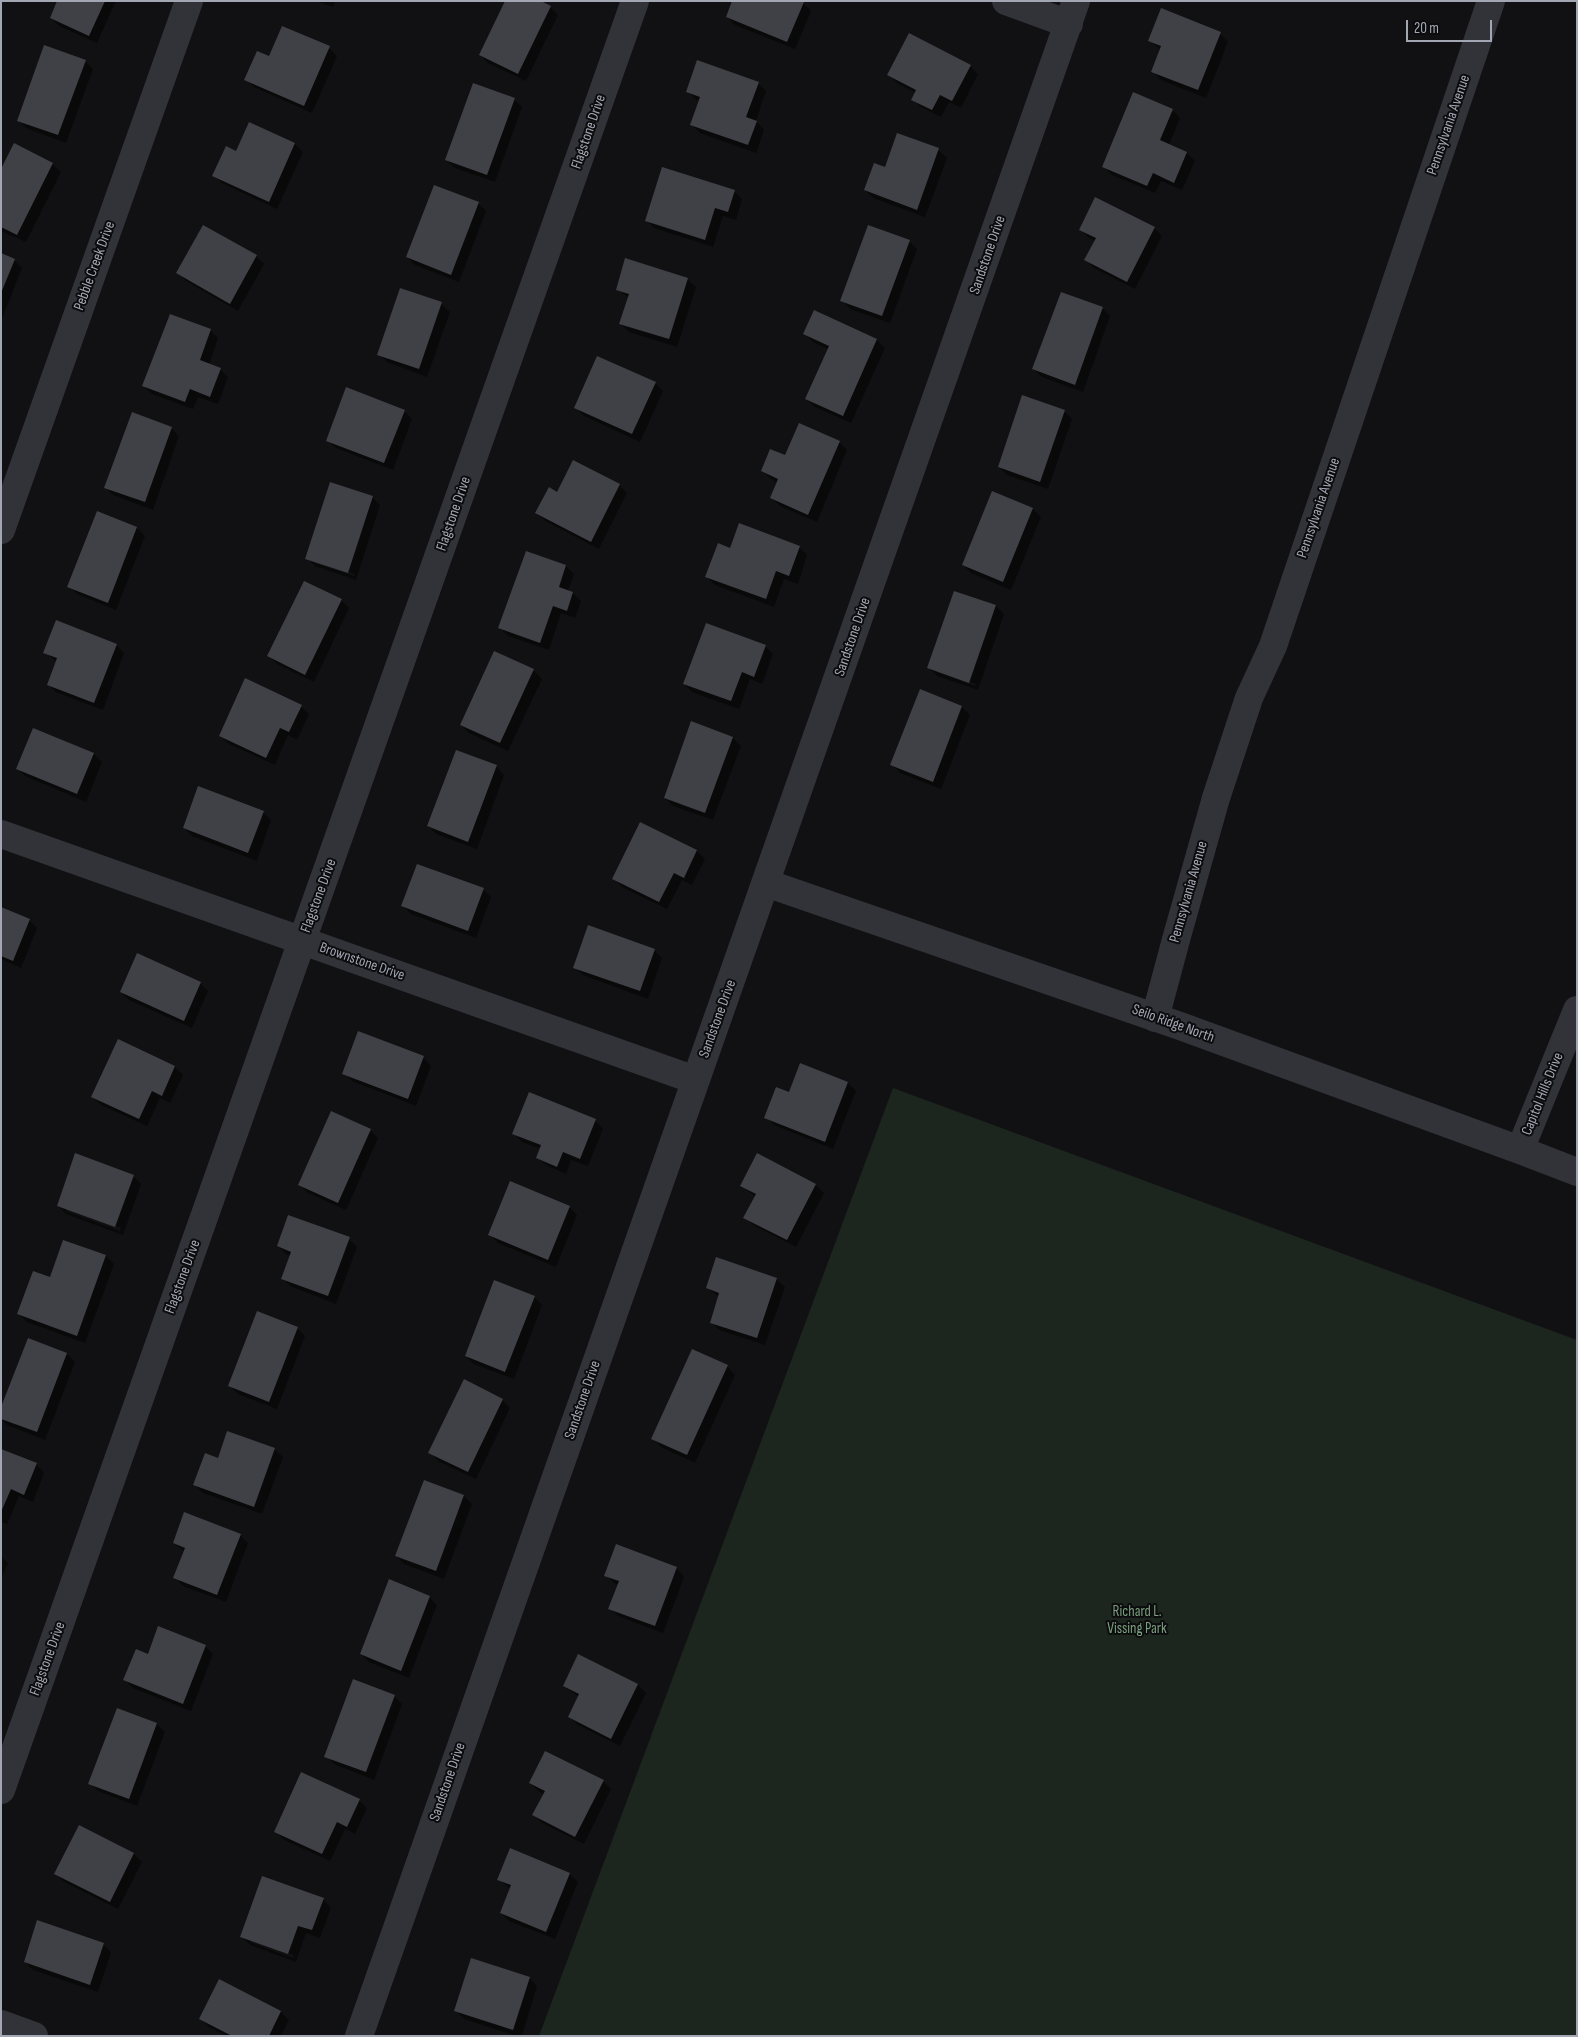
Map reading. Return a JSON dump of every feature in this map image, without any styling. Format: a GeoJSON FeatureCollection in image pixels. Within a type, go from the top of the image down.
{"type":"FeatureCollection","features":[{"type":"Feature","properties":{"kind":"street","name":"Pebble Creek Drive"},"geometry":{"type":"LineString","coordinates":[[1,530],[189,1]]}},
{"type":"Feature","properties":{"kind":"street","name":"Flagstone Drive"},"geometry":{"type":"LineString","coordinates":[[1,1790],[635,1]]}},
{"type":"Feature","properties":{"kind":"street"},"geometry":{"type":"LineString","coordinates":[[1006,1],[1072,13]]}},
{"type":"Feature","properties":{"kind":"street","name":"Pennsylvania Avenue"},"geometry":{"type":"LineString","coordinates":[[1155,1018],[1211,816],[1249,698],[1273,646],[1491,1]]}},
{"type":"Feature","properties":{"kind":"street","name":"Sandstone Drive"},"geometry":{"type":"LineString","coordinates":[[359,2036],[1072,13]]}},
{"type":"Feature","properties":{"kind":"street","name":"Brownstone Drive"},"geometry":{"type":"LineString","coordinates":[[1,834],[695,1080]]}},
{"type":"Feature","properties":{"kind":"street","name":"Seilo Ridge North"},"geometry":{"type":"LineString","coordinates":[[766,883],[1155,1018],[1577,1172]]}},
{"type":"Feature","properties":{"kind":"street","name":"Capitol Hills Drive"},"geometry":{"type":"LineString","coordinates":[[1520,1150],[1577,1010]]}},
{"type":"Feature","properties":{"kind":"street"},"geometry":{"type":"LineString","coordinates":[[1,2024],[34,2036]]}},
{"type":"Feature","properties":{"kind":"green space","name":"Richard L. Vissing Park"},"geometry":{"type":"Polygon","coordinates":[[[893,1088],[1577,1340],[1577,2036],[539,2036],[893,1088]]]}},
{"type":"Feature","properties":{"kind":"building"},"geometry":{"type":"Polygon","coordinates":[[[57,1],[105,1],[89,36],[50,18],[57,1]]]}},
{"type":"Feature","properties":{"kind":"building"},"geometry":{"type":"Polygon","coordinates":[[[505,1],[541,1],[551,6],[518,74],[479,55],[505,1]]]}},
{"type":"Feature","properties":{"kind":"building"},"geometry":{"type":"Polygon","coordinates":[[[732,1],[804,2],[787,42],[726,17],[732,1]]]}},
{"type":"Feature","properties":{"kind":"building"},"geometry":{"type":"Polygon","coordinates":[[[1161,8],[1221,32],[1198,90],[1151,72],[1161,46],[1148,41],[1161,8]]]}},
{"type":"Feature","properties":{"kind":"building"},"geometry":{"type":"Polygon","coordinates":[[[282,26],[330,46],[304,106],[244,80],[257,51],[269,56],[282,26]]]}},
{"type":"Feature","properties":{"kind":"building"},"geometry":{"type":"Polygon","coordinates":[[[909,33],[971,65],[952,101],[940,95],[932,110],[911,100],[916,90],[887,75],[909,33]]]}},
{"type":"Feature","properties":{"kind":"building"},"geometry":{"type":"Polygon","coordinates":[[[44,45],[86,60],[58,135],[17,121],[44,45]]]}},
{"type":"Feature","properties":{"kind":"building"},"geometry":{"type":"Polygon","coordinates":[[[697,60],[759,82],[746,117],[757,121],[748,145],[690,125],[700,97],[686,92],[697,60]]]}},
{"type":"Feature","properties":{"kind":"building"},"geometry":{"type":"Polygon","coordinates":[[[473,83],[515,98],[487,175],[445,160],[473,83]]]}},
{"type":"Feature","properties":{"kind":"building"},"geometry":{"type":"Polygon","coordinates":[[[1133,92],[1173,109],[1160,140],[1187,152],[1174,183],[1153,173],[1147,186],[1102,167],[1133,92]]]}},
{"type":"Feature","properties":{"kind":"building"},"geometry":{"type":"Polygon","coordinates":[[[249,122],[295,143],[269,202],[212,176],[226,146],[236,151],[249,122]]]}},
{"type":"Feature","properties":{"kind":"building"},"geometry":{"type":"Polygon","coordinates":[[[897,133],[939,148],[917,210],[864,190],[874,163],[885,167],[897,133]]]}},
{"type":"Feature","properties":{"kind":"building"},"geometry":{"type":"Polygon","coordinates":[[[14,143],[53,163],[17,235],[1,227],[1,169],[14,143]]]}},
{"type":"Feature","properties":{"kind":"building"},"geometry":{"type":"Polygon","coordinates":[[[662,167],[735,190],[728,212],[715,208],[705,240],[645,221],[662,167]]]}},
{"type":"Feature","properties":{"kind":"building"},"geometry":{"type":"Polygon","coordinates":[[[434,185],[479,202],[451,275],[406,257],[434,185]]]}},
{"type":"Feature","properties":{"kind":"building"},"geometry":{"type":"Polygon","coordinates":[[[1095,197],[1155,227],[1127,282],[1084,260],[1096,238],[1079,230],[1095,197]]]}},
{"type":"Feature","properties":{"kind":"building"},"geometry":{"type":"Polygon","coordinates":[[[203,225],[257,255],[230,304],[176,273],[203,225]]]}},
{"type":"Feature","properties":{"kind":"building"},"geometry":{"type":"Polygon","coordinates":[[[868,225],[910,240],[882,316],[840,301],[868,225]]]}},
{"type":"Feature","properties":{"kind":"building"},"geometry":{"type":"Polygon","coordinates":[[[1,253],[15,259],[1,293],[1,253]]]}},
{"type":"Feature","properties":{"kind":"building"},"geometry":{"type":"Polygon","coordinates":[[[625,258],[688,278],[669,339],[619,324],[629,294],[616,290],[625,258]]]}},
{"type":"Feature","properties":{"kind":"building"},"geometry":{"type":"Polygon","coordinates":[[[400,288],[442,302],[419,369],[377,355],[400,288]]]}},
{"type":"Feature","properties":{"kind":"building"},"geometry":{"type":"Polygon","coordinates":[[[1061,292],[1103,307],[1075,385],[1032,369],[1061,292]]]}},
{"type":"Feature","properties":{"kind":"building"},"geometry":{"type":"Polygon","coordinates":[[[814,310],[877,339],[843,416],[805,399],[829,346],[803,334],[814,310]]]}},
{"type":"Feature","properties":{"kind":"building"},"geometry":{"type":"Polygon","coordinates":[[[170,314],[211,329],[200,360],[221,368],[210,397],[190,389],[185,402],[142,386],[170,314]]]}},
{"type":"Feature","properties":{"kind":"building"},"geometry":{"type":"Polygon","coordinates":[[[597,356],[656,382],[632,434],[574,408],[597,356]]]}},
{"type":"Feature","properties":{"kind":"building"},"geometry":{"type":"Polygon","coordinates":[[[346,387],[405,410],[384,463],[326,441],[346,387]]]}},
{"type":"Feature","properties":{"kind":"building"},"geometry":{"type":"Polygon","coordinates":[[[1022,395],[1065,410],[1040,482],[998,467],[1022,395]]]}},
{"type":"Feature","properties":{"kind":"building"},"geometry":{"type":"Polygon","coordinates":[[[132,412],[172,427],[145,502],[104,488],[132,412]]]}},
{"type":"Feature","properties":{"kind":"building"},"geometry":{"type":"Polygon","coordinates":[[[799,423],[840,441],[808,515],[770,498],[778,479],[761,471],[770,449],[785,455],[799,423]]]}},
{"type":"Feature","properties":{"kind":"building"},"geometry":{"type":"Polygon","coordinates":[[[573,460],[620,484],[591,542],[535,513],[549,487],[557,492],[573,460]]]}},
{"type":"Feature","properties":{"kind":"building"},"geometry":{"type":"Polygon","coordinates":[[[330,482],[373,496],[348,573],[305,559],[330,482]]]}},
{"type":"Feature","properties":{"kind":"building"},"geometry":{"type":"Polygon","coordinates":[[[992,491],[1033,508],[1003,582],[962,565],[992,491]]]}},
{"type":"Feature","properties":{"kind":"building"},"geometry":{"type":"Polygon","coordinates":[[[97,511],[137,527],[108,603],[67,587],[97,511]]]}},
{"type":"Feature","properties":{"kind":"building"},"geometry":{"type":"Polygon","coordinates":[[[739,523],[800,546],[789,576],[776,571],[766,599],[705,577],[718,543],[730,548],[739,523]]]}},
{"type":"Feature","properties":{"kind":"building"},"geometry":{"type":"Polygon","coordinates":[[[526,551],[566,565],[559,587],[573,592],[567,611],[553,606],[540,643],[498,628],[526,551]]]}},
{"type":"Feature","properties":{"kind":"building"},"geometry":{"type":"Polygon","coordinates":[[[304,581],[342,599],[305,675],[267,656],[304,581]]]}},
{"type":"Feature","properties":{"kind":"building"},"geometry":{"type":"Polygon","coordinates":[[[954,591],[996,605],[969,683],[927,668],[954,591]]]}},
{"type":"Feature","properties":{"kind":"building"},"geometry":{"type":"Polygon","coordinates":[[[56,620],[117,644],[94,703],[47,685],[57,658],[43,653],[56,620]]]}},
{"type":"Feature","properties":{"kind":"building"},"geometry":{"type":"Polygon","coordinates":[[[706,623],[766,645],[754,677],[742,672],[731,701],[683,684],[706,623]]]}},
{"type":"Feature","properties":{"kind":"building"},"geometry":{"type":"Polygon","coordinates":[[[494,651],[534,669],[500,743],[460,725],[494,651]]]}},
{"type":"Feature","properties":{"kind":"building"},"geometry":{"type":"Polygon","coordinates":[[[245,678],[302,705],[289,732],[280,728],[266,758],[219,736],[245,678]]]}},
{"type":"Feature","properties":{"kind":"building"},"geometry":{"type":"Polygon","coordinates":[[[920,689],[962,706],[933,782],[890,765],[920,689]]]}},
{"type":"Feature","properties":{"kind":"building"},"geometry":{"type":"Polygon","coordinates":[[[691,721],[733,737],[705,813],[664,798],[691,721]]]}},
{"type":"Feature","properties":{"kind":"building"},"geometry":{"type":"Polygon","coordinates":[[[33,728],[94,753],[77,794],[16,769],[33,728]]]}},
{"type":"Feature","properties":{"kind":"building"},"geometry":{"type":"Polygon","coordinates":[[[456,750],[497,765],[468,842],[427,826],[456,750]]]}},
{"type":"Feature","properties":{"kind":"building"},"geometry":{"type":"Polygon","coordinates":[[[198,786],[264,811],[248,853],[183,828],[198,786]]]}},
{"type":"Feature","properties":{"kind":"building"},"geometry":{"type":"Polygon","coordinates":[[[640,822],[697,850],[684,878],[674,873],[659,902],[612,879],[640,822]]]}},
{"type":"Feature","properties":{"kind":"building"},"geometry":{"type":"Polygon","coordinates":[[[417,864],[484,888],[468,931],[401,906],[417,864]]]}},
{"type":"Feature","properties":{"kind":"building"},"geometry":{"type":"Polygon","coordinates":[[[1,907],[30,919],[13,961],[1,956],[1,907]]]}},
{"type":"Feature","properties":{"kind":"building"},"geometry":{"type":"Polygon","coordinates":[[[588,925],[655,949],[640,991],[573,968],[588,925]]]}},
{"type":"Feature","properties":{"kind":"building"},"geometry":{"type":"Polygon","coordinates":[[[137,953],[201,982],[184,1021],[120,992],[137,953]]]}},
{"type":"Feature","properties":{"kind":"building"},"geometry":{"type":"Polygon","coordinates":[[[358,1031],[424,1056],[408,1099],[342,1074],[358,1031]]]}},
{"type":"Feature","properties":{"kind":"building"},"geometry":{"type":"Polygon","coordinates":[[[118,1039],[175,1066],[162,1096],[152,1091],[139,1119],[91,1097],[118,1039]]]}},
{"type":"Feature","properties":{"kind":"building"},"geometry":{"type":"Polygon","coordinates":[[[800,1063],[848,1082],[825,1142],[764,1118],[776,1087],[789,1092],[800,1063]]]}},
{"type":"Feature","properties":{"kind":"building"},"geometry":{"type":"Polygon","coordinates":[[[529,1092],[596,1119],[580,1159],[563,1152],[557,1167],[536,1158],[541,1145],[512,1134],[529,1092]]]}},
{"type":"Feature","properties":{"kind":"building"},"geometry":{"type":"Polygon","coordinates":[[[331,1111],[371,1129],[338,1203],[298,1185],[331,1111]]]}},
{"type":"Feature","properties":{"kind":"building"},"geometry":{"type":"Polygon","coordinates":[[[75,1153],[134,1175],[115,1227],[57,1206],[75,1153]]]}},
{"type":"Feature","properties":{"kind":"building"},"geometry":{"type":"Polygon","coordinates":[[[757,1153],[816,1184],[787,1240],[743,1218],[756,1194],[740,1186],[757,1153]]]}},
{"type":"Feature","properties":{"kind":"building"},"geometry":{"type":"Polygon","coordinates":[[[510,1181],[570,1206],[548,1260],[488,1235],[510,1181]]]}},
{"type":"Feature","properties":{"kind":"building"},"geometry":{"type":"Polygon","coordinates":[[[288,1215],[350,1237],[328,1296],[281,1279],[291,1252],[277,1246],[288,1215]]]}},
{"type":"Feature","properties":{"kind":"building"},"geometry":{"type":"Polygon","coordinates":[[[63,1240],[106,1255],[77,1336],[17,1314],[33,1271],[50,1277],[63,1240]]]}},
{"type":"Feature","properties":{"kind":"building"},"geometry":{"type":"Polygon","coordinates":[[[716,1257],[777,1278],[757,1338],[710,1323],[719,1293],[706,1288],[716,1257]]]}},
{"type":"Feature","properties":{"kind":"building"},"geometry":{"type":"Polygon","coordinates":[[[494,1280],[535,1296],[505,1372],[465,1356],[494,1280]]]}},
{"type":"Feature","properties":{"kind":"building"},"geometry":{"type":"Polygon","coordinates":[[[257,1311],[298,1327],[269,1402],[228,1386],[257,1311]]]}},
{"type":"Feature","properties":{"kind":"building"},"geometry":{"type":"Polygon","coordinates":[[[28,1338],[67,1353],[37,1432],[1,1419],[1,1407],[28,1338]]]}},
{"type":"Feature","properties":{"kind":"building"},"geometry":{"type":"Polygon","coordinates":[[[692,1349],[728,1365],[687,1455],[651,1439],[692,1349]]]}},
{"type":"Feature","properties":{"kind":"building"},"geometry":{"type":"Polygon","coordinates":[[[464,1379],[503,1399],[468,1472],[428,1453],[464,1379]]]}},
{"type":"Feature","properties":{"kind":"building"},"geometry":{"type":"Polygon","coordinates":[[[227,1431],[275,1448],[254,1507],[193,1485],[205,1453],[218,1458],[227,1431]]]}},
{"type":"Feature","properties":{"kind":"building"},"geometry":{"type":"Polygon","coordinates":[[[1,1449],[37,1463],[24,1495],[11,1489],[1,1512],[1,1449]]]}},
{"type":"Feature","properties":{"kind":"building"},"geometry":{"type":"Polygon","coordinates":[[[424,1480],[464,1495],[436,1571],[395,1556],[424,1480]]]}},
{"type":"Feature","properties":{"kind":"building"},"geometry":{"type":"Polygon","coordinates":[[[184,1512],[241,1534],[217,1595],[173,1578],[185,1548],[173,1543],[184,1512]]]}},
{"type":"Feature","properties":{"kind":"building"},"geometry":{"type":"Polygon","coordinates":[[[616,1544],[677,1567],[655,1626],[608,1609],[619,1581],[604,1576],[616,1544]]]}},
{"type":"Feature","properties":{"kind":"building"},"geometry":{"type":"Polygon","coordinates":[[[389,1579],[430,1596],[401,1671],[360,1654],[389,1579]]]}},
{"type":"Feature","properties":{"kind":"building"},"geometry":{"type":"Polygon","coordinates":[[[158,1626],[206,1645],[183,1704],[123,1680],[136,1649],[148,1654],[158,1626]]]}},
{"type":"Feature","properties":{"kind":"building"},"geometry":{"type":"Polygon","coordinates":[[[578,1654],[638,1684],[611,1739],[568,1717],[579,1694],[563,1686],[578,1654]]]}},
{"type":"Feature","properties":{"kind":"building"},"geometry":{"type":"Polygon","coordinates":[[[353,1679],[395,1695],[366,1772],[324,1757],[353,1679]]]}},
{"type":"Feature","properties":{"kind":"building"},"geometry":{"type":"Polygon","coordinates":[[[117,1708],[157,1723],[129,1799],[88,1784],[117,1708]]]}},
{"type":"Feature","properties":{"kind":"building"},"geometry":{"type":"Polygon","coordinates":[[[545,1751],[604,1780],[575,1837],[532,1815],[545,1791],[529,1783],[545,1751]]]}},
{"type":"Feature","properties":{"kind":"building"},"geometry":{"type":"Polygon","coordinates":[[[301,1772],[360,1799],[347,1827],[337,1822],[322,1854],[274,1832],[301,1772]]]}},
{"type":"Feature","properties":{"kind":"building"},"geometry":{"type":"Polygon","coordinates":[[[79,1825],[134,1853],[110,1902],[54,1874],[79,1825]]]}},
{"type":"Feature","properties":{"kind":"building"},"geometry":{"type":"Polygon","coordinates":[[[510,1848],[570,1873],[546,1932],[500,1913],[511,1885],[497,1880],[510,1848]]]}},
{"type":"Feature","properties":{"kind":"building"},"geometry":{"type":"Polygon","coordinates":[[[262,1876],[324,1898],[312,1930],[298,1926],[288,1954],[240,1937],[262,1876]]]}},
{"type":"Feature","properties":{"kind":"building"},"geometry":{"type":"Polygon","coordinates":[[[37,1920],[104,1943],[90,1985],[24,1962],[37,1920]]]}},
{"type":"Feature","properties":{"kind":"building"},"geometry":{"type":"Polygon","coordinates":[[[471,1958],[530,1977],[513,2030],[454,2011],[471,1958]]]}},
{"type":"Feature","properties":{"kind":"building"},"geometry":{"type":"Polygon","coordinates":[[[219,1979],[281,2011],[269,2036],[232,2036],[199,2019],[219,1979]]]}}]}
